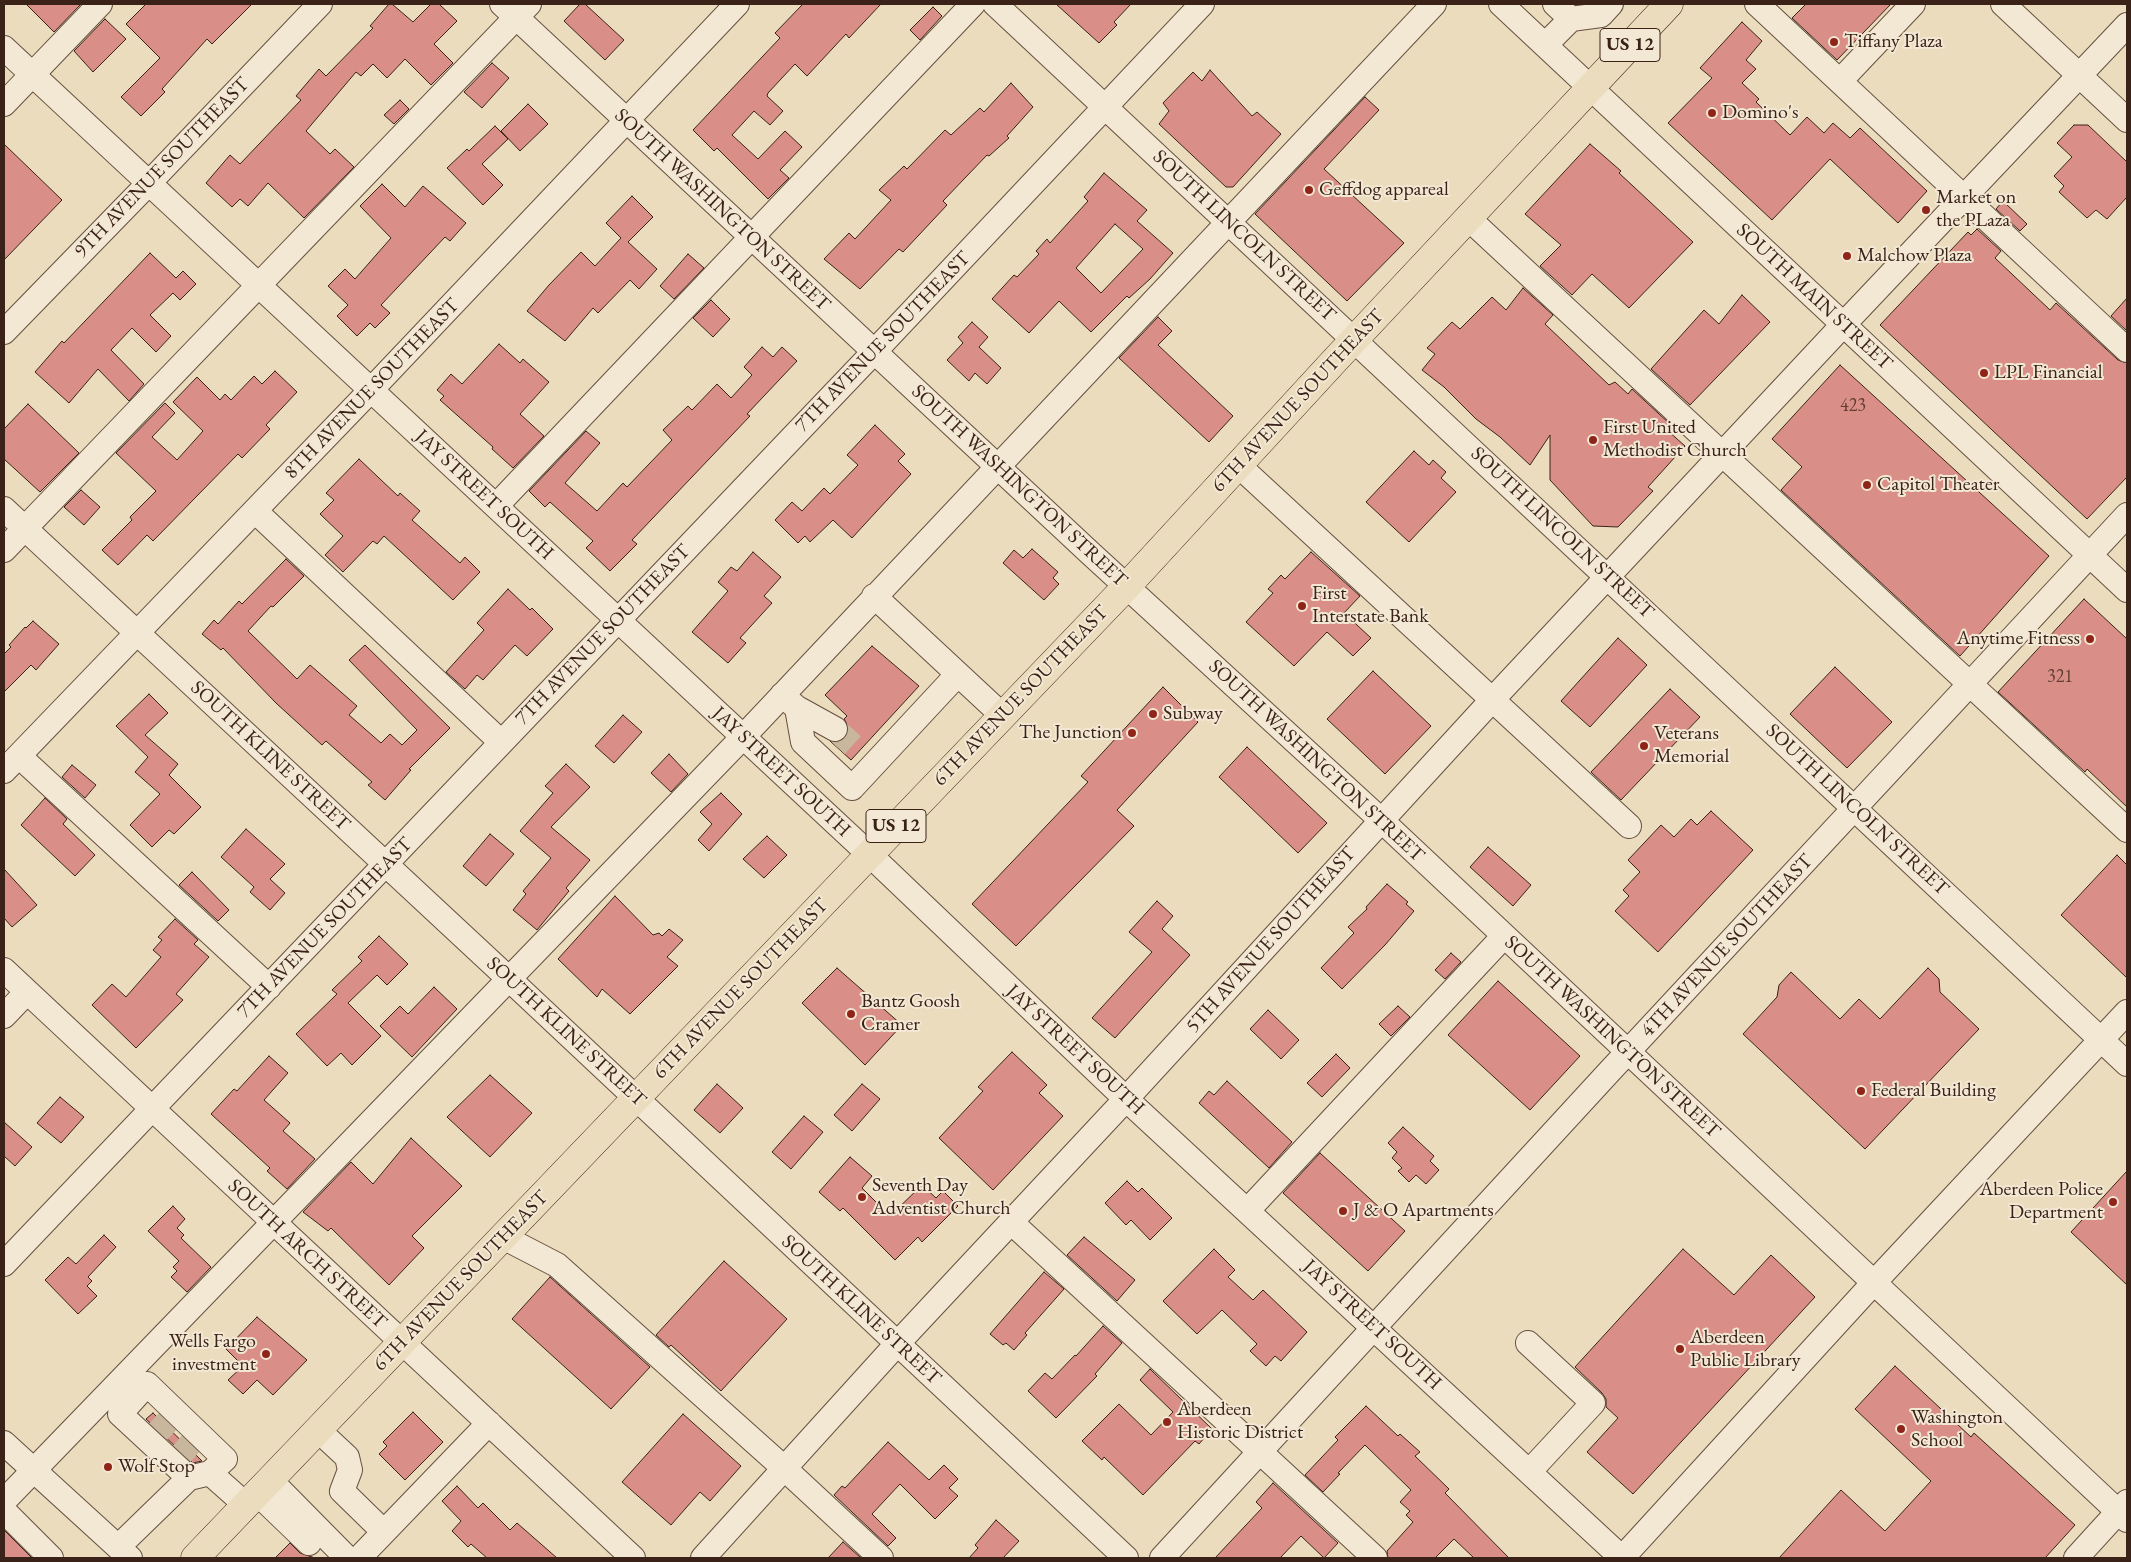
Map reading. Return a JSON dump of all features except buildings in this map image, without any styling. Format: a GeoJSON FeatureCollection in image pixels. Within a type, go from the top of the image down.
{"type":"FeatureCollection","features":[{"type":"Feature","properties":{"kind":"highway","name":"US 12"},"geometry":{"type":"LineString","coordinates":[[1591,87],[1669,4]]}},
{"type":"Feature","properties":{"kind":"highway","name":"6TH AVENUE SOUTHEAST"},"geometry":{"type":"LineString","coordinates":[[195,1558],[1127,586],[1591,87]]}},
{"type":"Feature","properties":{"kind":"street"},"geometry":{"type":"LineString","coordinates":[[4,104],[100,4]]}},
{"type":"Feature","properties":{"kind":"street","name":"9TH AVENUE SOUTHEAST"},"geometry":{"type":"LineString","coordinates":[[4,332],[320,4]]}},
{"type":"Feature","properties":{"kind":"street","name":"8TH AVENUE SOUTHEAST"},"geometry":{"type":"LineString","coordinates":[[11,764],[628,121],[737,4]]}},
{"type":"Feature","properties":{"kind":"street"},"geometry":{"type":"LineString","coordinates":[[496,506],[751,236],[974,4]]}},
{"type":"Feature","properties":{"kind":"street","name":"SOUTH LINCOLN STREET"},"geometry":{"type":"LineString","coordinates":[[995,4],[1355,339],[2127,1064]]}},
{"type":"Feature","properties":{"kind":"street","name":"7TH AVENUE SOUTHEAST"},"geometry":{"type":"LineString","coordinates":[[4,1264],[874,352],[1202,4]]}},
{"type":"Feature","properties":{"kind":"street"},"geometry":{"type":"LineString","coordinates":[[120,1414],[139,1377],[273,1222],[743,737],[789,701],[874,596],[1434,4]]}},
{"type":"Feature","properties":{"kind":"street","name":"SOUTH MAIN STREET"},"geometry":{"type":"LineString","coordinates":[[1501,4],[2127,590]]}},
{"type":"Feature","properties":{"kind":"street"},"geometry":{"type":"LineString","coordinates":[[1545,44],[1563,11],[1601,15],[1609,4]]}},
{"type":"Feature","properties":{"kind":"street"},"geometry":{"type":"LineString","coordinates":[[1757,4],[2127,350]]}},
{"type":"Feature","properties":{"kind":"street"},"geometry":{"type":"LineString","coordinates":[[1840,81],[1913,4]]}},
{"type":"Feature","properties":{"kind":"street"},"geometry":{"type":"LineString","coordinates":[[2003,4],[2127,120]]}},
{"type":"Feature","properties":{"kind":"street"},"geometry":{"type":"LineString","coordinates":[[4,550],[259,286],[516,8]]}},
{"type":"Feature","properties":{"kind":"street","name":"SOUTH WASHINGTON STREET"},"geometry":{"type":"LineString","coordinates":[[516,8],[628,121],[874,352],[1381,820],[1873,1283],[2124,1512]]}},
{"type":"Feature","properties":{"kind":"street","name":"5TH AVENUE SOUTHEAST"},"geometry":{"type":"LineString","coordinates":[[703,1558],[897,1344],[1493,699],[2127,25]]}},
{"type":"Feature","properties":{"kind":"street","name":"JAY STREET SOUTH"},"geometry":{"type":"LineString","coordinates":[[4,48],[618,619],[1126,1098],[1622,1558]]}},
{"type":"Feature","properties":{"kind":"street"},"geometry":{"type":"LineString","coordinates":[[1468,218],[1971,683],[2127,830]]}},
{"type":"Feature","properties":{"kind":"street"},"geometry":{"type":"LineString","coordinates":[[1238,466],[1629,826]]}},
{"type":"Feature","properties":{"kind":"street","name":"SOUTH KLINE STREET"},"geometry":{"type":"LineString","coordinates":[[4,509],[508,978],[1126,1558]]}},
{"type":"Feature","properties":{"kind":"street"},"geometry":{"type":"LineString","coordinates":[[255,511],[501,742]]}},
{"type":"Feature","properties":{"kind":"street","name":"4TH AVENUE SOUTHEAST"},"geometry":{"type":"LineString","coordinates":[[1162,1558],[1628,1052],[1856,809],[2127,515]]}},
{"type":"Feature","properties":{"kind":"street"},"geometry":{"type":"LineString","coordinates":[[874,596],[1002,715]]}},
{"type":"Feature","properties":{"kind":"street"},"geometry":{"type":"LineString","coordinates":[[789,701],[803,742],[852,788],[866,757],[958,674]]}},
{"type":"Feature","properties":{"kind":"street"},"geometry":{"type":"LineString","coordinates":[[789,701],[835,729]]}},
{"type":"Feature","properties":{"kind":"street"},"geometry":{"type":"LineString","coordinates":[[11,764],[269,987]]}},
{"type":"Feature","properties":{"kind":"street"},"geometry":{"type":"LineString","coordinates":[[1248,1210],[1504,936]]}},
{"type":"Feature","properties":{"kind":"street","name":"SOUTH ARCH STREET"},"geometry":{"type":"LineString","coordinates":[[4,970],[633,1558]]}},
{"type":"Feature","properties":{"kind":"street"},"geometry":{"type":"LineString","coordinates":[[4,1016],[27,992]]}},
{"type":"Feature","properties":{"kind":"street"},"geometry":{"type":"LineString","coordinates":[[1622,1558],[1873,1283],[2127,1012]]}},
{"type":"Feature","properties":{"kind":"street"},"geometry":{"type":"LineString","coordinates":[[1011,1222],[1260,1452],[1361,1554]]}},
{"type":"Feature","properties":{"kind":"street"},"geometry":{"type":"LineString","coordinates":[[503,1237],[557,1266],[785,1469],[881,1558]]}},
{"type":"Feature","properties":{"kind":"street"},"geometry":{"type":"LineString","coordinates":[[1528,1343],[1593,1404],[1529,1472]]}},
{"type":"Feature","properties":{"kind":"street"},"geometry":{"type":"LineString","coordinates":[[4,1501],[103,1398],[139,1377]]}},
{"type":"Feature","properties":{"kind":"street"},"geometry":{"type":"LineString","coordinates":[[139,1377],[162,1427],[191,1458],[257,1493],[347,1558]]}},
{"type":"Feature","properties":{"kind":"street"},"geometry":{"type":"LineString","coordinates":[[103,1398],[120,1414],[162,1427],[191,1458]]}},
{"type":"Feature","properties":{"kind":"street"},"geometry":{"type":"LineString","coordinates":[[359,1558],[489,1423]]}},
{"type":"Feature","properties":{"kind":"street"},"geometry":{"type":"LineString","coordinates":[[318,1430],[347,1457],[350,1470],[342,1491],[384,1532]]}},
{"type":"Feature","properties":{"kind":"street"},"geometry":{"type":"LineString","coordinates":[[4,1443],[124,1553],[191,1458]]}},
{"type":"Feature","properties":{"kind":"street"},"geometry":{"type":"LineString","coordinates":[[257,1493],[318,1552]]}},
{"type":"Feature","properties":{"kind":"street"},"geometry":{"type":"LineString","coordinates":[[4,1511],[51,1558]]}},
{"type":"Feature","properties":{"kind":"street"},"geometry":{"type":"LineString","coordinates":[[2076,1558],[2124,1512]]}},
{"type":"Feature","properties":{"kind":"tunnel"},"geometry":{"type":"LineString","coordinates":[[835,729],[858,750]]}},
{"type":"Feature","properties":{"kind":"tunnel"},"geometry":{"type":"LineString","coordinates":[[156,1434],[169,1420]]}},
{"type":"Feature","properties":{"kind":"tunnel"},"geometry":{"type":"LineString","coordinates":[[180,1456],[192,1442]]}},
{"type":"Feature","properties":{"kind":"place","name":"Tiffany Plaza"},"geometry":{"type":"Point","coordinates":[1834,42]}},
{"type":"Feature","properties":{"kind":"place","name":"Domino's"},"geometry":{"type":"Point","coordinates":[1712,113]}},
{"type":"Feature","properties":{"kind":"place","name":"Geffdog appareal"},"geometry":{"type":"Point","coordinates":[1309,190]}},
{"type":"Feature","properties":{"kind":"place","name":"Market on the PLaza"},"geometry":{"type":"Point","coordinates":[1926,210]}},
{"type":"Feature","properties":{"kind":"place","name":"Malchow Plaza"},"geometry":{"type":"Point","coordinates":[1847,256]}},
{"type":"Feature","properties":{"kind":"place","name":"LPL Financial"},"geometry":{"type":"Point","coordinates":[1984,373]}},
{"type":"Feature","properties":{"kind":"place","name":"First United Methodist Church"},"geometry":{"type":"Point","coordinates":[1593,440]}},
{"type":"Feature","properties":{"kind":"place","name":"Capitol Theater"},"geometry":{"type":"Point","coordinates":[1867,485]}},
{"type":"Feature","properties":{"kind":"place","name":"First Interstate Bank"},"geometry":{"type":"Point","coordinates":[1302,606]}},
{"type":"Feature","properties":{"kind":"place","name":"Anytime Fitness"},"geometry":{"type":"Point","coordinates":[2090,639]}},
{"type":"Feature","properties":{"kind":"place","name":"Subway"},"geometry":{"type":"Point","coordinates":[1153,714]}},
{"type":"Feature","properties":{"kind":"place","name":"The Junction"},"geometry":{"type":"Point","coordinates":[1132,733]}},
{"type":"Feature","properties":{"kind":"place","name":"Veterans Memorial"},"geometry":{"type":"Point","coordinates":[1644,746]}},
{"type":"Feature","properties":{"kind":"place","name":"Bantz Goosh Cramer"},"geometry":{"type":"Point","coordinates":[851,1014]}},
{"type":"Feature","properties":{"kind":"place","name":"Federal Building"},"geometry":{"type":"Point","coordinates":[1861,1091]}},
{"type":"Feature","properties":{"kind":"place","name":"Seventh Day Adventist Church"},"geometry":{"type":"Point","coordinates":[862,1197]}},
{"type":"Feature","properties":{"kind":"place","name":"Aberdeen Police Department"},"geometry":{"type":"Point","coordinates":[2113,1202]}},
{"type":"Feature","properties":{"kind":"place","name":"J & O Apartments"},"geometry":{"type":"Point","coordinates":[1343,1211]}},
{"type":"Feature","properties":{"kind":"place","name":"Aberdeen Public Library"},"geometry":{"type":"Point","coordinates":[1680,1349]}},
{"type":"Feature","properties":{"kind":"place","name":"Wells Fargo investment"},"geometry":{"type":"Point","coordinates":[266,1354]}},
{"type":"Feature","properties":{"kind":"place","name":"Aberdeen Historic District"},"geometry":{"type":"Point","coordinates":[1167,1422]}},
{"type":"Feature","properties":{"kind":"place","name":"Washington School"},"geometry":{"type":"Point","coordinates":[1901,1429]}},
{"type":"Feature","properties":{"kind":"place","name":"Wolf Stop"},"geometry":{"type":"Point","coordinates":[108,1467]}}]}
